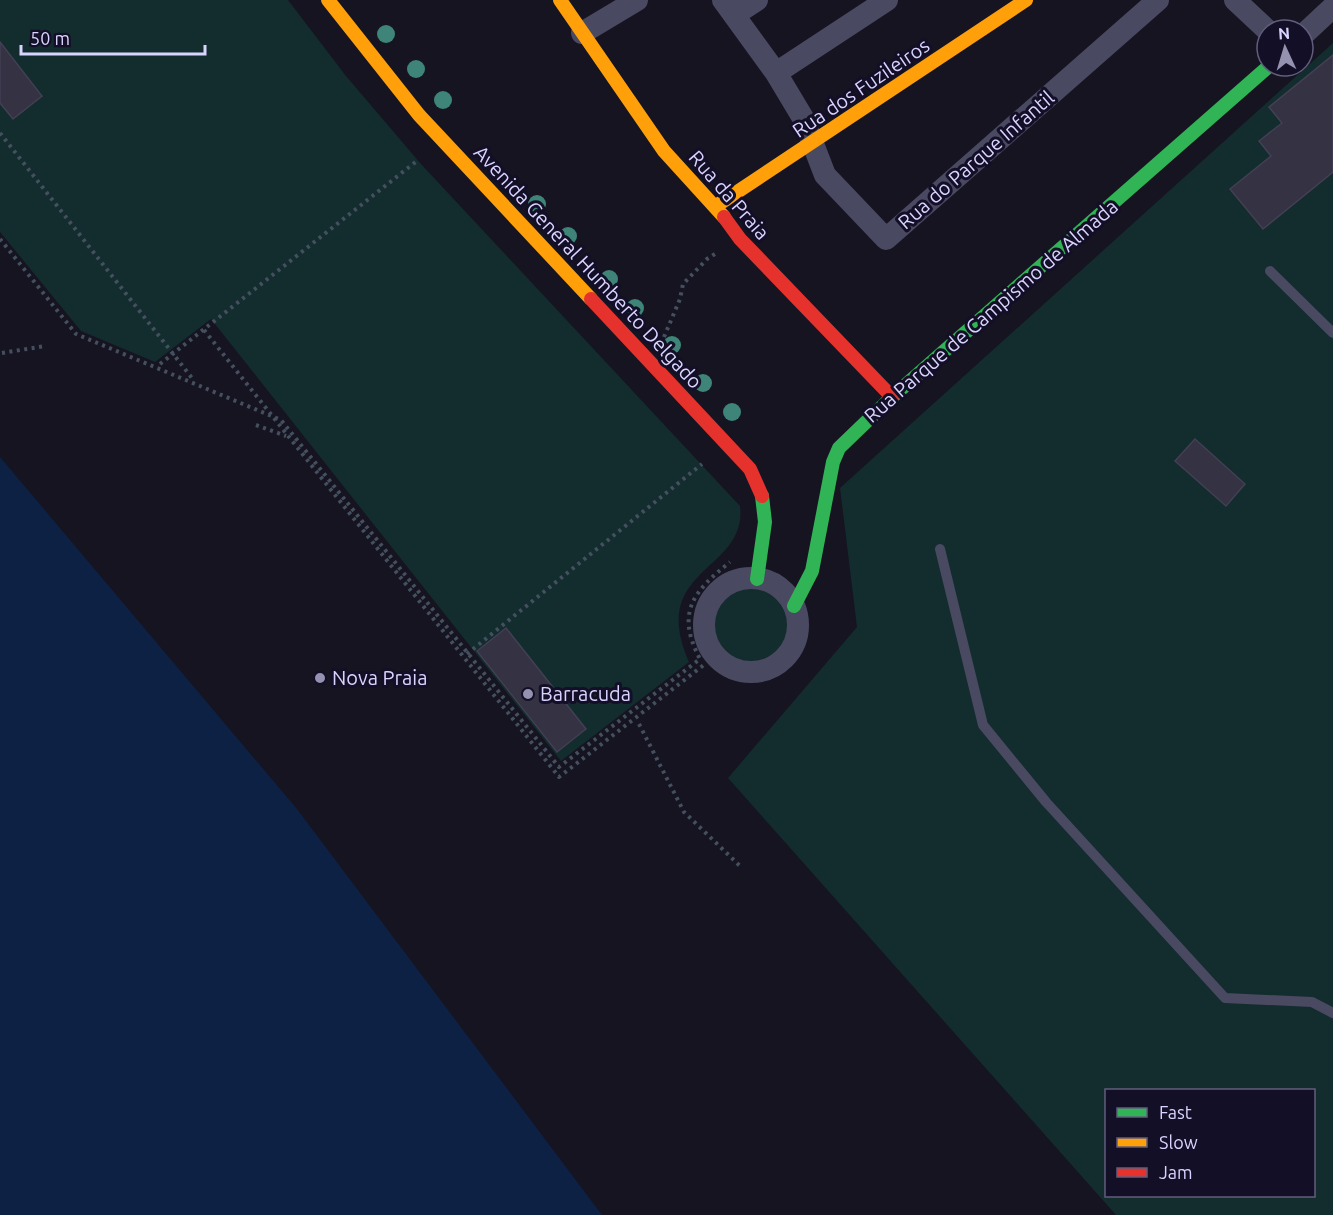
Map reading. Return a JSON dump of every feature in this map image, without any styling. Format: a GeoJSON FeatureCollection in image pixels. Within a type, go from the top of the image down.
{"type":"FeatureCollection","features":[{"type":"Feature","properties":{"kind":"street","name":"Avenida General Humberto Delgado"},"geometry":{"type":"LineString","coordinates":[[328,0],[419,115],[750,469],[759,484],[767,514],[757,579]]}},
{"type":"Feature","properties":{"kind":"street","name":"Rua da Praia"},"geometry":{"type":"LineString","coordinates":[[560,0],[664,150],[716,206],[740,238],[892,397]]}},
{"type":"Feature","properties":{"kind":"street"},"geometry":{"type":"LineString","coordinates":[[582,33],[637,0]]}},
{"type":"Feature","properties":{"kind":"street"},"geometry":{"type":"LineString","coordinates":[[757,0],[728,8],[776,74],[803,118],[812,144]]}},
{"type":"Feature","properties":{"kind":"street"},"geometry":{"type":"LineString","coordinates":[[776,74],[886,0]]}},
{"type":"Feature","properties":{"kind":"street","name":"Rua dos Fuzileiros"},"geometry":{"type":"LineString","coordinates":[[716,206],[1026,0]]}},
{"type":"Feature","properties":{"kind":"street","name":"Rua do Parque Infantil"},"geometry":{"type":"LineString","coordinates":[[812,144],[825,175],[886,239],[1158,0]]}},
{"type":"Feature","properties":{"kind":"street"},"geometry":{"type":"LineString","coordinates":[[1235,0],[1255,19]]}},
{"type":"Feature","properties":{"kind":"street"},"geometry":{"type":"LineString","coordinates":[[1315,24],[1333,7]]}},
{"type":"Feature","properties":{"kind":"street","name":"Rua Parque de Campismo de Almada"},"geometry":{"type":"LineString","coordinates":[[794,606],[812,571],[833,462],[846,441],[892,397],[1255,78]]}},
{"type":"Feature","properties":{"kind":"street"},"geometry":{"type":"LineString","coordinates":[[742,579],[757,579],[779,588],[794,606],[798,620],[797,635],[792,649],[783,660],[756,672],[742,671],[728,667],[708,646],[704,632],[704,618],[717,592],[742,579]]}},
{"type":"Feature","properties":{"kind":"lane"},"geometry":{"type":"LineString","coordinates":[[1270,271],[1333,333]]}},
{"type":"Feature","properties":{"kind":"lane"},"geometry":{"type":"LineString","coordinates":[[940,549],[983,725],[1046,802],[1225,998],[1312,1002],[1333,1013]]}},
{"type":"Feature","properties":{"kind":"path"},"geometry":{"type":"LineString","coordinates":[[0,133],[192,378]]}},
{"type":"Feature","properties":{"kind":"path"},"geometry":{"type":"LineString","coordinates":[[160,364],[418,160]]}},
{"type":"Feature","properties":{"kind":"path"},"geometry":{"type":"LineString","coordinates":[[664,337],[686,280],[707,259],[740,238]]}},
{"type":"Feature","properties":{"kind":"path"},"geometry":{"type":"LineString","coordinates":[[0,239],[76,334],[281,420],[559,767],[700,659],[688,628],[689,612],[702,584],[733,560]]}},
{"type":"Feature","properties":{"kind":"path"},"geometry":{"type":"LineString","coordinates":[[204,330],[559,777],[705,664]]}},
{"type":"Feature","properties":{"kind":"path"},"geometry":{"type":"LineString","coordinates":[[2,353],[45,346]]}},
{"type":"Feature","properties":{"kind":"path"},"geometry":{"type":"LineString","coordinates":[[256,425],[288,437]]}},
{"type":"Feature","properties":{"kind":"path"},"geometry":{"type":"LineString","coordinates":[[463,657],[702,464]]}},
{"type":"Feature","properties":{"kind":"path"},"geometry":{"type":"LineString","coordinates":[[639,724],[684,812],[740,866]]}},
{"type":"Feature","properties":{"kind":"green space"},"geometry":{"type":"Polygon","coordinates":[[[0,0],[288,0],[346,76],[421,164],[740,506],[738,528],[730,545],[689,588],[680,607],[679,631],[689,662],[561,761],[211,319],[155,362],[81,331],[0,232],[0,0]]]}},
{"type":"Feature","properties":{"kind":"green space"},"geometry":{"type":"Polygon","coordinates":[[[1333,43],[1333,1215],[1116,1215],[728,778],[857,627],[840,488],[1294,78],[1315,78],[1315,59],[1333,43]]]}},
{"type":"Feature","properties":{"kind":"green space"},"geometry":{"type":"Polygon","coordinates":[[[751,588],[765,591],[777,599],[785,611],[788,625],[785,639],[777,651],[765,659],[751,662],[737,659],[725,651],[717,639],[714,625],[717,611],[725,599],[737,591],[751,588]]]}},
{"type":"Feature","properties":{"kind":"water"},"geometry":{"type":"Polygon","coordinates":[[[0,457],[297,809],[602,1215],[0,1215],[0,457]]]}},
{"type":"Feature","properties":{"kind":"building"},"geometry":{"type":"Polygon","coordinates":[[[0,42],[42,96],[13,119],[0,103],[0,42]]]}},
{"type":"Feature","properties":{"kind":"building"},"geometry":{"type":"Polygon","coordinates":[[[1333,55],[1333,172],[1263,229],[1230,189],[1271,156],[1259,141],[1282,123],[1269,107],[1305,78],[1315,78],[1315,70],[1333,55]]]}},
{"type":"Feature","properties":{"kind":"building"},"geometry":{"type":"Polygon","coordinates":[[[1195,439],[1245,484],[1226,506],[1175,461],[1195,439]]]}},
{"type":"Feature","properties":{"kind":"building"},"geometry":{"type":"Polygon","coordinates":[[[506,628],[586,729],[557,752],[477,651],[506,628]]]}},
{"type":"Feature","properties":{"kind":"traffic: fast"},"geometry":{"type":"LineString","coordinates":[[794,606],[812,571],[833,462],[839,448],[892,397],[1255,78]]}},
{"type":"Feature","properties":{"kind":"traffic: fast"},"geometry":{"type":"LineString","coordinates":[[757,579],[765,522],[762,496]]}},
{"type":"Feature","properties":{"kind":"traffic: slow"},"geometry":{"type":"LineString","coordinates":[[328,0],[419,115],[591,299]]}},
{"type":"Feature","properties":{"kind":"traffic: slow"},"geometry":{"type":"LineString","coordinates":[[560,0],[664,151],[724,217]]}},
{"type":"Feature","properties":{"kind":"traffic: slow"},"geometry":{"type":"LineString","coordinates":[[716,206],[1026,0]]}},
{"type":"Feature","properties":{"kind":"traffic: jam"},"geometry":{"type":"LineString","coordinates":[[724,217],[740,239],[892,397]]}},
{"type":"Feature","properties":{"kind":"traffic: jam"},"geometry":{"type":"LineString","coordinates":[[591,299],[750,469],[762,496]]}},
{"type":"Feature","properties":{"kind":"place","name":"Nova Praia"},"geometry":{"type":"Point","coordinates":[320,678]}},
{"type":"Feature","properties":{"kind":"place","name":"Barracuda"},"geometry":{"type":"Point","coordinates":[528,694]}}]}
